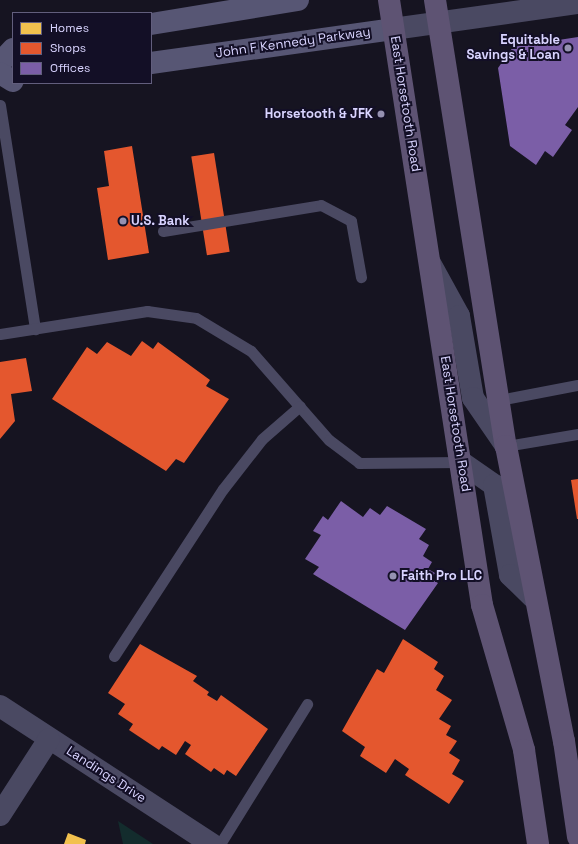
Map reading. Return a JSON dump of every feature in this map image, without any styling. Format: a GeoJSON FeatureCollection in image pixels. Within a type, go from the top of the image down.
{"type":"FeatureCollection","features":[{"type":"Feature","properties":{"kind":"main road","name":"East Horsetooth Road"},"geometry":{"type":"LineString","coordinates":[[389,0],[482,605],[524,750],[538,844]]}},
{"type":"Feature","properties":{"kind":"main road"},"geometry":{"type":"LineString","coordinates":[[435,0],[506,446],[533,597],[564,741],[578,837]]}},
{"type":"Feature","properties":{"kind":"street"},"geometry":{"type":"LineString","coordinates":[[152,24],[298,0]]}},
{"type":"Feature","properties":{"kind":"street","name":"John F Kennedy Parkway"},"geometry":{"type":"LineString","coordinates":[[152,63],[393,29],[440,24],[578,3]]}},
{"type":"Feature","properties":{"kind":"street"},"geometry":{"type":"LineString","coordinates":[[0,63],[12,50]]}},
{"type":"Feature","properties":{"kind":"street"},"geometry":{"type":"LineString","coordinates":[[0,73],[12,80]]}},
{"type":"Feature","properties":{"kind":"street"},"geometry":{"type":"LineString","coordinates":[[430,262],[459,316],[473,398],[506,446]]}},
{"type":"Feature","properties":{"kind":"street"},"geometry":{"type":"LineString","coordinates":[[460,462],[494,485],[510,575],[533,597]]}},
{"type":"Feature","properties":{"kind":"street","name":"Landings Drive"},"geometry":{"type":"LineString","coordinates":[[0,706],[212,844]]}},
{"type":"Feature","properties":{"kind":"street"},"geometry":{"type":"LineString","coordinates":[[0,815],[49,739]]}},
{"type":"Feature","properties":{"kind":"lane"},"geometry":{"type":"LineString","coordinates":[[0,105],[35,329]]}},
{"type":"Feature","properties":{"kind":"lane"},"geometry":{"type":"LineString","coordinates":[[163,231],[321,205],[351,222],[361,276]]}},
{"type":"Feature","properties":{"kind":"lane"},"geometry":{"type":"LineString","coordinates":[[0,334],[147,311],[196,318],[252,351],[329,440],[359,463],[460,462]]}},
{"type":"Feature","properties":{"kind":"lane"},"geometry":{"type":"LineString","coordinates":[[499,400],[578,385]]}},
{"type":"Feature","properties":{"kind":"lane"},"geometry":{"type":"LineString","coordinates":[[114,656],[223,488],[262,439],[300,406]]}},
{"type":"Feature","properties":{"kind":"lane"},"geometry":{"type":"LineString","coordinates":[[506,446],[578,434]]}},
{"type":"Feature","properties":{"kind":"lane"},"geometry":{"type":"LineString","coordinates":[[220,844],[307,704]]}},
{"type":"Feature","properties":{"kind":"green space"},"geometry":{"type":"Polygon","coordinates":[[[118,821],[153,844],[123,844],[118,821]]]}},
{"type":"Feature","properties":{"kind":"building: Homes"},"geometry":{"type":"Polygon","coordinates":[[[68,833],[86,840],[85,844],[64,844],[68,833]]]}},
{"type":"Feature","properties":{"kind":"building: Shops","name":"U.S. Bank"},"geometry":{"type":"Polygon","coordinates":[[[132,146],[149,253],[108,260],[97,188],[109,186],[104,151],[132,146]]]}},
{"type":"Feature","properties":{"kind":"building: Shops"},"geometry":{"type":"Polygon","coordinates":[[[214,153],[230,252],[207,255],[191,157],[214,153]]]}},
{"type":"Feature","properties":{"kind":"building: Shops"},"geometry":{"type":"Polygon","coordinates":[[[142,341],[153,349],[158,342],[210,380],[206,386],[229,399],[184,463],[176,459],[166,471],[52,399],[87,347],[97,354],[107,342],[131,356],[142,341]]]}},
{"type":"Feature","properties":{"kind":"building: Shops"},"geometry":{"type":"Polygon","coordinates":[[[26,358],[32,391],[11,394],[15,421],[0,439],[0,362],[26,358]]]}},
{"type":"Feature","properties":{"kind":"building: Shops"},"geometry":{"type":"Polygon","coordinates":[[[578,479],[578,519],[577,519],[571,480],[578,479]]]}},
{"type":"Feature","properties":{"kind":"building: Shops"},"geometry":{"type":"Polygon","coordinates":[[[403,639],[438,662],[434,669],[444,676],[436,690],[452,700],[439,719],[451,726],[446,735],[457,741],[449,753],[460,760],[452,774],[464,781],[449,804],[405,775],[409,769],[395,759],[386,773],[360,756],[365,747],[342,731],[377,669],[384,673],[403,639]]]}},
{"type":"Feature","properties":{"kind":"building: Shops"},"geometry":{"type":"Polygon","coordinates":[[[140,644],[197,676],[193,681],[209,692],[207,695],[217,701],[221,695],[268,729],[236,776],[227,770],[224,775],[214,768],[211,772],[185,754],[191,745],[185,741],[176,755],[162,746],[159,750],[129,730],[133,724],[118,714],[125,704],[108,693],[140,644]]]}},
{"type":"Feature","properties":{"kind":"building: Offices"},"geometry":{"type":"Polygon","coordinates":[[[578,37],[578,107],[565,125],[572,130],[553,157],[545,151],[536,165],[510,146],[498,68],[513,47],[578,37]]]}},
{"type":"Feature","properties":{"kind":"building: Offices"},"geometry":{"type":"Polygon","coordinates":[[[341,501],[363,517],[370,508],[380,515],[387,506],[426,529],[419,539],[429,545],[423,556],[432,562],[428,569],[435,573],[431,579],[438,583],[405,630],[313,574],[319,567],[305,559],[321,535],[313,531],[323,516],[328,520],[341,501]]]}},
{"type":"Feature","properties":{"kind":"place","name":"Equitable Savings & Loan"},"geometry":{"type":"Point","coordinates":[568,48]}},
{"type":"Feature","properties":{"kind":"place","name":"Horsetooth & JFK"},"geometry":{"type":"Point","coordinates":[381,114]}},
{"type":"Feature","properties":{"kind":"place","name":"U.S. Bank"},"geometry":{"type":"Point","coordinates":[123,221]}},
{"type":"Feature","properties":{"kind":"place","name":"Faith Pro LLC"},"geometry":{"type":"Point","coordinates":[393,576]}}]}
